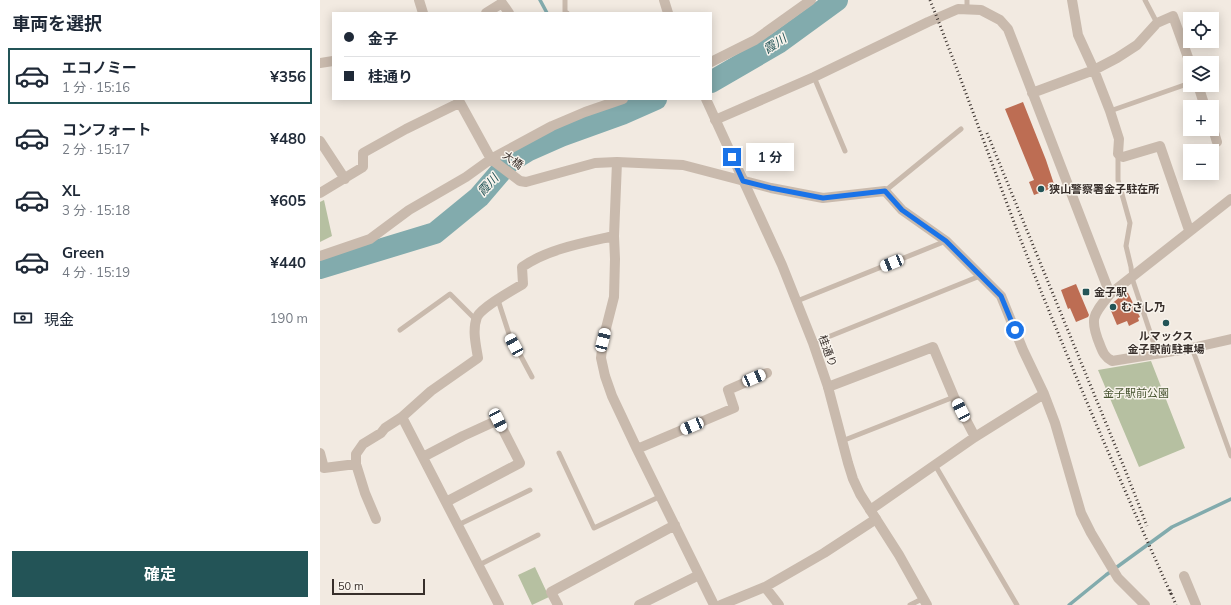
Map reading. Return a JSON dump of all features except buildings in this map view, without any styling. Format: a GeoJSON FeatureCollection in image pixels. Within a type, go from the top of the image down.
{"type":"FeatureCollection","features":[{"type":"Feature","properties":{"kind":"street"},"geometry":{"type":"LineString","coordinates":[[419,0],[423,12]]}},
{"type":"Feature","properties":{"kind":"street"},"geometry":{"type":"LineString","coordinates":[[664,0],[668,12]]}},
{"type":"Feature","properties":{"kind":"street"},"geometry":{"type":"LineString","coordinates":[[712,62],[755,40],[811,0]]}},
{"type":"Feature","properties":{"kind":"street"},"geometry":{"type":"LineString","coordinates":[[1072,0],[1078,35],[1094,70],[1119,139],[1118,154],[1123,157],[1160,146],[1189,230]]}},
{"type":"Feature","properties":{"kind":"street"},"geometry":{"type":"LineString","coordinates":[[488,12],[502,3],[508,12]]}},
{"type":"Feature","properties":{"kind":"street"},"geometry":{"type":"LineString","coordinates":[[715,120],[814,77],[967,4],[981,10],[1000,20],[1008,29],[1110,294]]}},
{"type":"Feature","properties":{"kind":"street"},"geometry":{"type":"LineString","coordinates":[[1032,94],[1094,70],[1117,58],[1137,45],[1157,23],[1173,16],[1187,56]]}},
{"type":"Feature","properties":{"kind":"street"},"geometry":{"type":"LineString","coordinates":[[320,64],[332,61]]}},
{"type":"Feature","properties":{"kind":"street"},"geometry":{"type":"LineString","coordinates":[[320,256],[370,239],[409,210],[466,177],[491,159],[552,126],[585,112],[621,100]]}},
{"type":"Feature","properties":{"kind":"street"},"geometry":{"type":"LineString","coordinates":[[320,193],[363,167],[363,153],[459,101],[491,159]]}},
{"type":"Feature","properties":{"kind":"street","name":"桂通り"},"geometry":{"type":"LineString","coordinates":[[707,101],[782,266],[813,343],[828,387],[853,479],[870,510],[899,555],[926,602]]}},
{"type":"Feature","properties":{"kind":"street"},"geometry":{"type":"LineString","coordinates":[[1215,136],[1217,142]]}},
{"type":"Feature","properties":{"kind":"street"},"geometry":{"type":"LineString","coordinates":[[320,141],[345,179]]}},
{"type":"Feature","properties":{"kind":"street","name":"大橋"},"geometry":{"type":"LineString","coordinates":[[491,159],[520,181],[526,182],[595,163],[617,162]]}},
{"type":"Feature","properties":{"kind":"street"},"geometry":{"type":"LineString","coordinates":[[714,605],[612,396],[601,358],[603,340],[614,297],[614,236],[617,162],[683,165],[771,188],[823,198],[885,191],[902,210],[946,241],[1001,296],[1023,350],[1044,394],[1055,423],[1081,513],[1091,533],[1118,578],[1145,605]]}},
{"type":"Feature","properties":{"kind":"street"},"geometry":{"type":"LineString","coordinates":[[1230,342],[1112,361],[1106,358],[1094,330],[1093,320],[1098,309],[1110,294],[1231,198]]}},
{"type":"Feature","properties":{"kind":"street"},"geometry":{"type":"LineString","coordinates":[[376,519],[365,493],[356,464],[356,454],[363,444],[381,433],[385,428],[402,417],[432,391],[478,358],[474,330],[478,316],[498,300],[523,284],[522,267],[530,262],[574,245],[614,236]]}},
{"type":"Feature","properties":{"kind":"street"},"geometry":{"type":"LineString","coordinates":[[828,387],[933,347],[954,397],[975,437]]}},
{"type":"Feature","properties":{"kind":"street"},"geometry":{"type":"LineString","coordinates":[[637,449],[734,408],[728,390],[767,373]]}},
{"type":"Feature","properties":{"kind":"street"},"geometry":{"type":"LineString","coordinates":[[870,510],[975,437],[1044,394]]}},
{"type":"Feature","properties":{"kind":"street"},"geometry":{"type":"LineString","coordinates":[[402,417],[499,605]]}},
{"type":"Feature","properties":{"kind":"street"},"geometry":{"type":"LineString","coordinates":[[423,457],[498,420],[520,463],[446,502]]}},
{"type":"Feature","properties":{"kind":"street"},"geometry":{"type":"LineString","coordinates":[[320,453],[324,468],[356,464]]}},
{"type":"Feature","properties":{"kind":"street"},"geometry":{"type":"LineString","coordinates":[[721,605],[765,587],[824,553],[876,519]]}},
{"type":"Feature","properties":{"kind":"street"},"geometry":{"type":"LineString","coordinates":[[558,605],[551,592],[675,525]]}},
{"type":"Feature","properties":{"kind":"street"},"geometry":{"type":"LineString","coordinates":[[639,605],[699,575]]}},
{"type":"Feature","properties":{"kind":"street"},"geometry":{"type":"LineString","coordinates":[[1184,576],[1196,605]]}},
{"type":"Feature","properties":{"kind":"street"},"geometry":{"type":"LineString","coordinates":[[765,587],[779,605]]}},
{"type":"Feature","properties":{"kind":"lane"},"geometry":{"type":"LineString","coordinates":[[565,0],[565,12]]}},
{"type":"Feature","properties":{"kind":"lane"},"geometry":{"type":"LineString","coordinates":[[1145,0],[1157,23]]}},
{"type":"Feature","properties":{"kind":"lane"},"geometry":{"type":"LineString","coordinates":[[814,77],[845,150]]}},
{"type":"Feature","properties":{"kind":"lane"},"geometry":{"type":"LineString","coordinates":[[1110,111],[1183,85]]}},
{"type":"Feature","properties":{"kind":"lane"},"geometry":{"type":"LineString","coordinates":[[885,191],[961,129]]}},
{"type":"Feature","properties":{"kind":"lane"},"geometry":{"type":"LineString","coordinates":[[1118,154],[1118,180],[1130,223],[1126,246],[1132,278],[1157,353]]}},
{"type":"Feature","properties":{"kind":"lane"},"geometry":{"type":"LineString","coordinates":[[796,301],[946,241]]}},
{"type":"Feature","properties":{"kind":"lane"},"geometry":{"type":"LineString","coordinates":[[813,343],[981,275]]}},
{"type":"Feature","properties":{"kind":"lane"},"geometry":{"type":"LineString","coordinates":[[400,330],[450,294],[476,321]]}},
{"type":"Feature","properties":{"kind":"lane"},"geometry":{"type":"LineString","coordinates":[[498,300],[509,334],[532,377]]}},
{"type":"Feature","properties":{"kind":"lane"},"geometry":{"type":"LineString","coordinates":[[1192,348],[1231,456]]}},
{"type":"Feature","properties":{"kind":"lane"},"geometry":{"type":"LineString","coordinates":[[842,441],[954,397]]}},
{"type":"Feature","properties":{"kind":"lane"},"geometry":{"type":"LineString","coordinates":[[559,453],[594,528],[661,496]]}},
{"type":"Feature","properties":{"kind":"lane"},"geometry":{"type":"LineString","coordinates":[[935,465],[1017,605]]}},
{"type":"Feature","properties":{"kind":"lane"},"geometry":{"type":"LineString","coordinates":[[458,525],[530,490]]}},
{"type":"Feature","properties":{"kind":"lane"},"geometry":{"type":"LineString","coordinates":[[479,565],[538,536]]}},
{"type":"Feature","properties":{"kind":"lane"},"geometry":{"type":"LineString","coordinates":[[910,605],[926,602]]}},
{"type":"Feature","properties":{"kind":"green space"},"geometry":{"type":"Polygon","coordinates":[[[324,200],[332,236],[320,242],[320,202],[324,200]]]}},
{"type":"Feature","properties":{"kind":"green space","name":"金子駅前公園"},"geometry":{"type":"Polygon","coordinates":[[[1151,361],[1185,448],[1139,467],[1098,370],[1151,361]]]}},
{"type":"Feature","properties":{"kind":"green space"},"geometry":{"type":"Polygon","coordinates":[[[535,567],[549,597],[532,605],[518,575],[535,567]]]}},
{"type":"Feature","properties":{"kind":"waterway"},"geometry":{"type":"LineString","coordinates":[[540,0],[546,12]]}},
{"type":"Feature","properties":{"kind":"waterway","name":"霞川"},"geometry":{"type":"LineString","coordinates":[[712,81],[778,43],[837,0]]}},
{"type":"Feature","properties":{"kind":"waterway","name":"霞川"},"geometry":{"type":"LineString","coordinates":[[320,268],[435,233],[479,197],[509,162],[527,151],[561,136],[622,114],[654,100]]}},
{"type":"Feature","properties":{"kind":"waterway"},"geometry":{"type":"LineString","coordinates":[[1069,605],[1106,575],[1172,527],[1231,499]]}},
{"type":"Feature","properties":{"kind":"railway"},"geometry":{"type":"LineString","coordinates":[[930,0],[1061,341],[1171,594]]}},
{"type":"Feature","properties":{"kind":"railway"},"geometry":{"type":"LineString","coordinates":[[987,133],[1147,526]]}},
{"type":"Feature","properties":{"kind":"railway"},"geometry":{"type":"LineString","coordinates":[[1170,590],[1176,605]]}},
{"type":"Feature","properties":{"kind":"place","name":"狭山警察署金子駐在所"},"geometry":{"type":"Point","coordinates":[1041,189]}},
{"type":"Feature","properties":{"kind":"place","name":"金子駅"},"geometry":{"type":"Point","coordinates":[1086,292]}},
{"type":"Feature","properties":{"kind":"place","name":"むさし乃"},"geometry":{"type":"Point","coordinates":[1113,307]}},
{"type":"Feature","properties":{"kind":"place","name":"ルマックス 金子駅前駐車場"},"geometry":{"type":"Point","coordinates":[1166,323]}},
{"type":"Feature","properties":{"kind":"route"},"geometry":{"type":"LineString","coordinates":[[732,157],[743,181],[771,188],[823,198],[885,191],[902,210],[946,241],[1001,296],[1015,330]]}}]}
